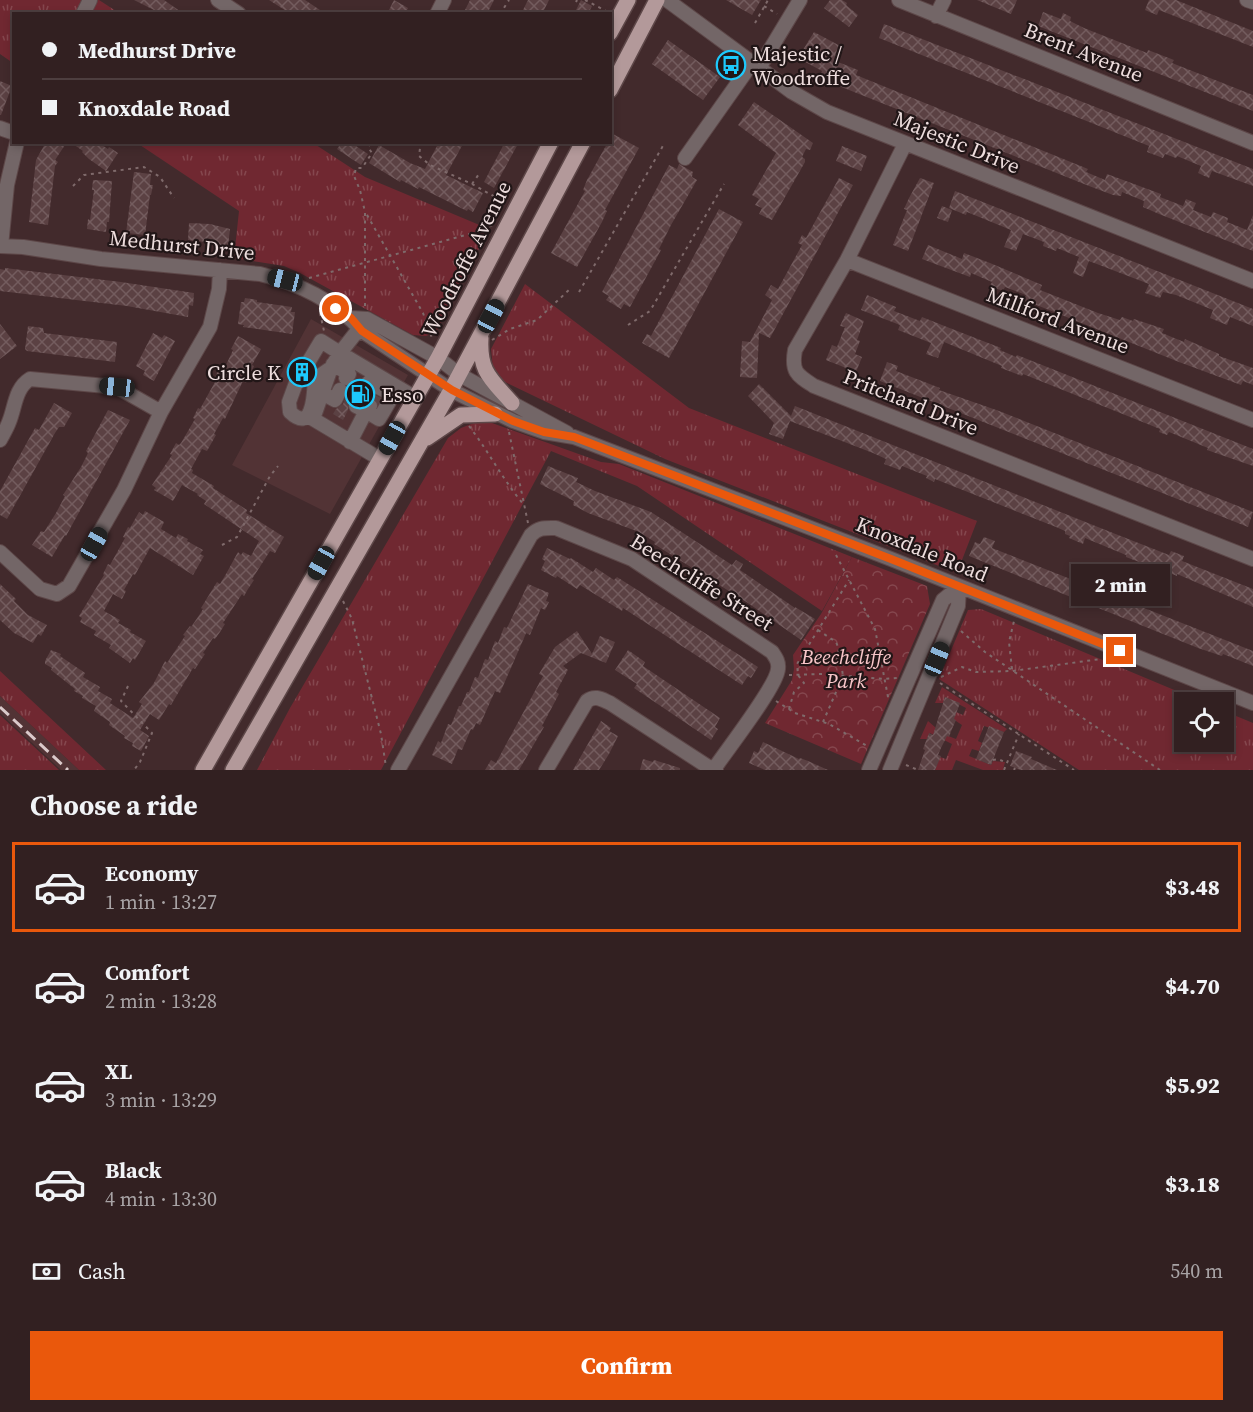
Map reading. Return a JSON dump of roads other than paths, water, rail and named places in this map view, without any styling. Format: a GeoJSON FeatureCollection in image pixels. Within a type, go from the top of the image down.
{"type":"FeatureCollection","features":[{"type":"Feature","properties":{"kind":"main road"},"geometry":{"type":"LineString","coordinates":[[612,29],[628,0]]}},
{"type":"Feature","properties":{"kind":"main road"},"geometry":{"type":"LineString","coordinates":[[612,86],[657,0]]}},
{"type":"Feature","properties":{"kind":"main road","name":"Woodroffe Avenue"},"geometry":{"type":"LineString","coordinates":[[203,770],[438,358],[550,144]]}},
{"type":"Feature","properties":{"kind":"main road"},"geometry":{"type":"LineString","coordinates":[[233,770],[460,375],[486,337],[582,144]]}},
{"type":"Feature","properties":{"kind":"main road"},"geometry":{"type":"LineString","coordinates":[[486,337],[481,361],[485,371],[512,403]]}},
{"type":"Feature","properties":{"kind":"main road"},"geometry":{"type":"LineString","coordinates":[[423,441],[456,417],[468,413],[495,414]]}},
{"type":"Feature","properties":{"kind":"street"},"geometry":{"type":"LineString","coordinates":[[219,0],[236,12]]}},
{"type":"Feature","properties":{"kind":"street","name":"Majestic Drive"},"geometry":{"type":"LineString","coordinates":[[667,0],[792,92],[826,112],[1253,281]]}},
{"type":"Feature","properties":{"kind":"street"},"geometry":{"type":"LineString","coordinates":[[685,158],[788,20],[800,0]]}},
{"type":"Feature","properties":{"kind":"street","name":"Brent Avenue"},"geometry":{"type":"LineString","coordinates":[[899,0],[1253,143]]}},
{"type":"Feature","properties":{"kind":"street"},"geometry":{"type":"LineString","coordinates":[[936,16],[945,0]]}},
{"type":"Feature","properties":{"kind":"street"},"geometry":{"type":"LineString","coordinates":[[1247,0],[1253,2]]}},
{"type":"Feature","properties":{"kind":"street"},"geometry":{"type":"LineString","coordinates":[[0,246],[7,185],[17,144]]}},
{"type":"Feature","properties":{"kind":"street","name":"Pritchard Drive"},"geometry":{"type":"LineString","coordinates":[[905,144],[847,260],[795,350],[793,362],[797,375],[814,386],[1253,559]]}},
{"type":"Feature","properties":{"kind":"street","name":"Medhurst Drive"},"geometry":{"type":"LineString","coordinates":[[0,246],[23,247],[101,259],[260,274],[285,280],[308,290],[351,318],[362,331],[429,374]]}},
{"type":"Feature","properties":{"kind":"street","name":"Millford Avenue"},"geometry":{"type":"LineString","coordinates":[[847,260],[1253,420]]}},
{"type":"Feature","properties":{"kind":"street"},"geometry":{"type":"LineString","coordinates":[[0,552],[40,589],[57,594],[69,586],[124,490],[161,412],[210,327],[219,289],[220,270]]}},
{"type":"Feature","properties":{"kind":"street","name":"Medhurst Drive"},"geometry":{"type":"LineString","coordinates":[[351,318],[367,318],[438,358]]}},
{"type":"Feature","properties":{"kind":"street"},"geometry":{"type":"LineString","coordinates":[[362,331],[355,334],[335,362],[314,419],[380,459]]}},
{"type":"Feature","properties":{"kind":"street"},"geometry":{"type":"LineString","coordinates":[[309,361],[321,341],[335,362],[371,395],[414,397]]}},
{"type":"Feature","properties":{"kind":"street","name":"Knoxdale Road"},"geometry":{"type":"LineString","coordinates":[[438,358],[460,375],[574,437],[1253,703]]}},
{"type":"Feature","properties":{"kind":"street"},"geometry":{"type":"LineString","coordinates":[[296,383],[289,402],[290,412],[298,417],[307,416],[313,408],[315,379],[335,362]]}},
{"type":"Feature","properties":{"kind":"street"},"geometry":{"type":"LineString","coordinates":[[322,393],[335,400],[349,374],[335,362]]}},
{"type":"Feature","properties":{"kind":"street","name":"Knoxdale Road"},"geometry":{"type":"LineString","coordinates":[[429,374],[495,414],[544,432],[574,437]]}},
{"type":"Feature","properties":{"kind":"street"},"geometry":{"type":"LineString","coordinates":[[0,440],[9,425],[23,383],[30,379],[117,387],[161,412]]}},
{"type":"Feature","properties":{"kind":"street"},"geometry":{"type":"LineString","coordinates":[[350,442],[371,395]]}},
{"type":"Feature","properties":{"kind":"street","name":"Beechcliffe Street"},"geometry":{"type":"LineString","coordinates":[[398,770],[531,535],[543,528],[556,528],[632,559],[772,652],[778,662],[777,675],[714,770]]}},
{"type":"Feature","properties":{"kind":"street"},"geometry":{"type":"LineString","coordinates":[[869,770],[943,600],[959,587]]}},
{"type":"Feature","properties":{"kind":"street"},"geometry":{"type":"LineString","coordinates":[[890,770],[958,606],[959,587]]}},
{"type":"Feature","properties":{"kind":"street"},"geometry":{"type":"LineString","coordinates":[[546,770],[587,701],[597,697],[714,770]]}},
{"type":"Feature","properties":{"kind":"tunnel"},"geometry":{"type":"LineString","coordinates":[[296,383],[309,361]]}},
{"type":"Feature","properties":{"kind":"tunnel"},"geometry":{"type":"LineString","coordinates":[[370,406],[375,395]]}},
{"type":"Feature","properties":{"kind":"railway"},"geometry":{"type":"LineString","coordinates":[[0,707],[68,770]]}},
{"type":"Feature","properties":{"kind":"place","name":"Majestic / Woodroffe"},"geometry":{"type":"Point","coordinates":[731,65]}},
{"type":"Feature","properties":{"kind":"place","name":"Circle K"},"geometry":{"type":"Point","coordinates":[302,372]}},
{"type":"Feature","properties":{"kind":"place","name":"Esso"},"geometry":{"type":"Point","coordinates":[360,394]}},
{"type":"Feature","properties":{"kind":"park label","name":"Beechcliffe Park"},"geometry":{"type":"Point","coordinates":[846,668]}}]}
